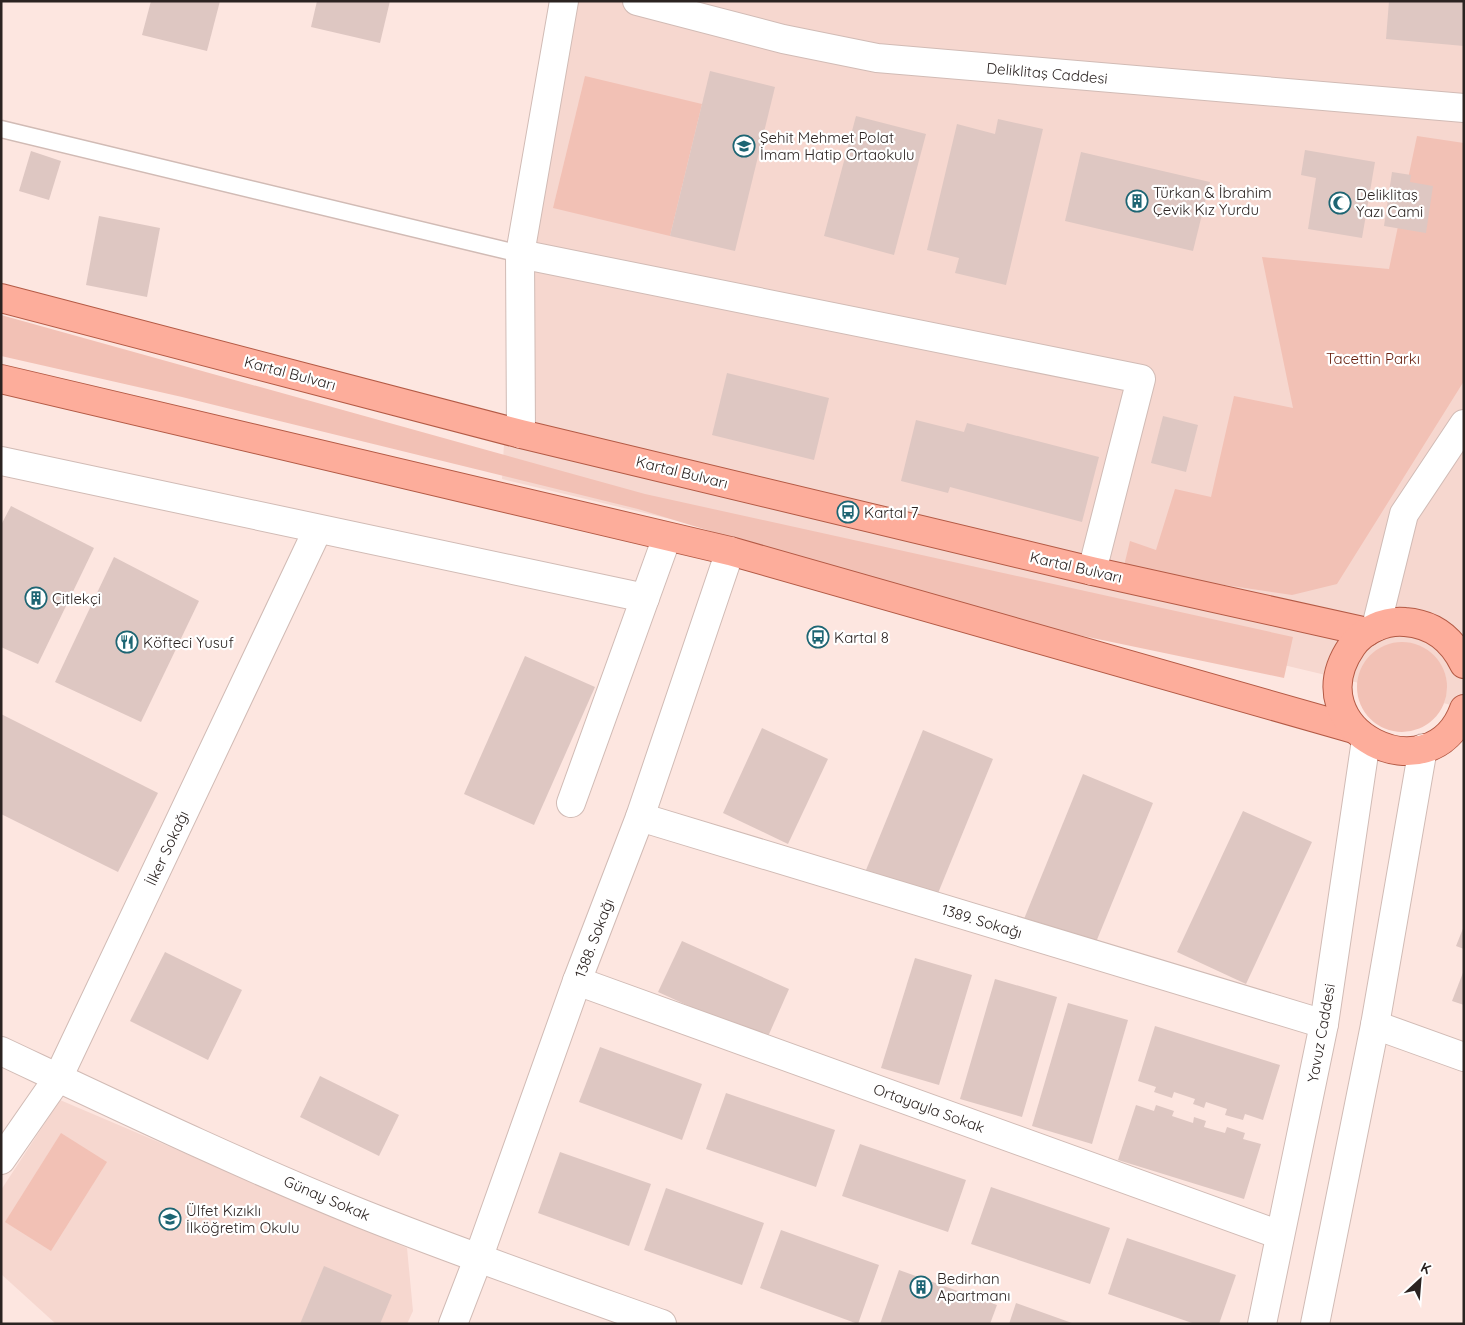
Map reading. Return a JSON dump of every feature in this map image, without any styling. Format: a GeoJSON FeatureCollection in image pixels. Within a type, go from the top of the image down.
{"type":"FeatureCollection","features":[{"type":"Feature","properties":{"kind":"main road","name":"Kartal Bulvarı"},"geometry":{"type":"LineString","coordinates":[[1,298],[520,434],[1092,571],[1372,629]]}},
{"type":"Feature","properties":{"kind":"main road"},"geometry":{"type":"LineString","coordinates":[[1,378],[730,551],[1360,735],[1389,750],[1406,752],[1442,745],[1464,709]]}},
{"type":"Feature","properties":{"kind":"main road"},"geometry":{"type":"LineString","coordinates":[[1360,735],[1340,706],[1337,690],[1339,673],[1349,650],[1372,629],[1399,621],[1416,623],[1432,628],[1462,652]]}},
{"type":"Feature","properties":{"kind":"street"},"geometry":{"type":"LineString","coordinates":[[520,434],[520,254],[564,1]]}},
{"type":"Feature","properties":{"kind":"street","name":"Deliklitaş Caddesi"},"geometry":{"type":"LineString","coordinates":[[637,1],[782,39],[877,58],[1464,108]]}},
{"type":"Feature","properties":{"kind":"street"},"geometry":{"type":"LineString","coordinates":[[520,254],[1141,379],[1092,571]]}},
{"type":"Feature","properties":{"kind":"street"},"geometry":{"type":"LineString","coordinates":[[1372,629],[1404,514],[1464,424]]}},
{"type":"Feature","properties":{"kind":"street"},"geometry":{"type":"LineString","coordinates":[[1,461],[645,598]]}},
{"type":"Feature","properties":{"kind":"street","name":"İlker Sokağı"},"geometry":{"type":"LineString","coordinates":[[1,1160],[58,1078],[318,529]]}},
{"type":"Feature","properties":{"kind":"street"},"geometry":{"type":"LineString","coordinates":[[571,803],[667,537]]}},
{"type":"Feature","properties":{"kind":"street","name":"1388. Sokağı"},"geometry":{"type":"LineString","coordinates":[[460,1322],[478,1259],[577,982],[640,817],[730,551]]}},
{"type":"Feature","properties":{"kind":"street","name":"Yavuz Caddesi"},"geometry":{"type":"LineString","coordinates":[[1262,1324],[1324,1024],[1360,735]]}},
{"type":"Feature","properties":{"kind":"street"},"geometry":{"type":"LineString","coordinates":[[1315,1324],[1375,1025],[1442,745]]}},
{"type":"Feature","properties":{"kind":"street","name":"1389. Sokağı"},"geometry":{"type":"LineString","coordinates":[[640,817],[1324,1024]]}},
{"type":"Feature","properties":{"kind":"street","name":"Ortayayla Sokak"},"geometry":{"type":"LineString","coordinates":[[577,982],[1280,1235]]}},
{"type":"Feature","properties":{"kind":"street"},"geometry":{"type":"LineString","coordinates":[[1375,1025],[1464,1057]]}},
{"type":"Feature","properties":{"kind":"street","name":"Günay Sokak"},"geometry":{"type":"LineString","coordinates":[[1,1051],[280,1179],[478,1259],[662,1324]]}},
{"type":"Feature","properties":{"kind":"lane"},"geometry":{"type":"LineString","coordinates":[[1,128],[520,254]]}},
{"type":"Feature","properties":{"kind":"shaded area"},"geometry":{"type":"Polygon","coordinates":[[[571,1],[1464,1],[1464,708],[502,479],[517,214],[571,1]]]}},
{"type":"Feature","properties":{"kind":"shaded area","name":"Ülfet Kızıklı İlköğretim Okulu"},"geometry":{"type":"Polygon","coordinates":[[[60,1100],[407,1248],[413,1311],[407,1324],[56,1324],[1,1274],[1,1190],[60,1100]]]}},
{"type":"Feature","properties":{"kind":"green space"},"geometry":{"type":"Polygon","coordinates":[[[585,76],[702,104],[670,236],[553,208],[585,76]]]}},
{"type":"Feature","properties":{"kind":"green space","name":"Tacettin Parkı"},"geometry":{"type":"Polygon","coordinates":[[[1417,136],[1464,143],[1464,381],[1337,584],[1292,595],[1123,570],[1130,541],[1156,550],[1175,489],[1211,497],[1234,396],[1293,408],[1262,257],[1389,269],[1417,136]]]}},
{"type":"Feature","properties":{"kind":"green space"},"geometry":{"type":"Polygon","coordinates":[[[1,315],[645,494],[1293,637],[1284,678],[992,617],[638,509],[182,397],[1,356],[1,315]]]}},
{"type":"Feature","properties":{"kind":"green space"},"geometry":{"type":"Polygon","coordinates":[[[1402,642],[1419,645],[1434,655],[1444,670],[1447,687],[1444,704],[1434,719],[1419,729],[1402,732],[1385,729],[1370,719],[1360,704],[1357,687],[1360,670],[1370,655],[1385,645],[1402,642]]]}},
{"type":"Feature","properties":{"kind":"green space"},"geometry":{"type":"Polygon","coordinates":[[[61,1133],[107,1162],[51,1251],[5,1222],[61,1133]]]}},
{"type":"Feature","properties":{"kind":"building"},"geometry":{"type":"Polygon","coordinates":[[[151,1],[220,1],[207,51],[142,35],[151,1]]]}},
{"type":"Feature","properties":{"kind":"building"},"geometry":{"type":"Polygon","coordinates":[[[317,1],[390,1],[380,43],[311,27],[317,1]]]}},
{"type":"Feature","properties":{"kind":"building"},"geometry":{"type":"Polygon","coordinates":[[[1389,1],[1464,1],[1464,46],[1386,39],[1389,1]]]}},
{"type":"Feature","properties":{"kind":"building"},"geometry":{"type":"Polygon","coordinates":[[[710,71],[775,87],[735,251],[670,236],[710,71]]]}},
{"type":"Feature","properties":{"kind":"building"},"geometry":{"type":"Polygon","coordinates":[[[856,116],[926,134],[894,255],[824,236],[856,116]]]}},
{"type":"Feature","properties":{"kind":"building"},"geometry":{"type":"Polygon","coordinates":[[[998,119],[1043,129],[1006,285],[955,273],[959,258],[927,250],[957,124],[995,134],[998,119]]]}},
{"type":"Feature","properties":{"kind":"building","name":"Deliklitaş Yazı Cami"},"geometry":{"type":"Polygon","coordinates":[[[1305,150],[1375,162],[1362,238],[1308,229],[1316,178],[1301,175],[1305,150]]]}},
{"type":"Feature","properties":{"kind":"building"},"geometry":{"type":"Polygon","coordinates":[[[31,151],[61,161],[49,200],[19,191],[31,151]]]}},
{"type":"Feature","properties":{"kind":"building","name":"Türkan & İbrahim Çevik Kız Yurdu"},"geometry":{"type":"Polygon","coordinates":[[[1081,152],[1210,182],[1193,251],[1065,221],[1081,152]]]}},
{"type":"Feature","properties":{"kind":"building"},"geometry":{"type":"Polygon","coordinates":[[[1392,172],[1411,175],[1410,182],[1433,186],[1426,233],[1384,226],[1392,172]]]}},
{"type":"Feature","properties":{"kind":"building"},"geometry":{"type":"Polygon","coordinates":[[[99,216],[160,228],[147,297],[86,285],[99,216]]]}},
{"type":"Feature","properties":{"kind":"building"},"geometry":{"type":"Polygon","coordinates":[[[727,373],[829,398],[814,460],[712,435],[727,373]]]}},
{"type":"Feature","properties":{"kind":"building"},"geometry":{"type":"Polygon","coordinates":[[[1163,416],[1198,425],[1186,472],[1151,463],[1163,416]]]}},
{"type":"Feature","properties":{"kind":"building"},"geometry":{"type":"Polygon","coordinates":[[[916,420],[964,432],[967,423],[1099,457],[1082,522],[950,487],[948,493],[901,481],[916,420]]]}},
{"type":"Feature","properties":{"kind":"building","name":"Çitlekçi"},"geometry":{"type":"Polygon","coordinates":[[[11,506],[94,548],[38,664],[1,647],[1,525],[11,506]]]}},
{"type":"Feature","properties":{"kind":"building","name":"Köfteci Yusuf"},"geometry":{"type":"Polygon","coordinates":[[[114,557],[199,601],[141,722],[55,682],[114,557]]]}},
{"type":"Feature","properties":{"kind":"building"},"geometry":{"type":"Polygon","coordinates":[[[525,656],[595,687],[534,825],[464,794],[525,656]]]}},
{"type":"Feature","properties":{"kind":"building"},"geometry":{"type":"Polygon","coordinates":[[[1,714],[158,793],[118,872],[1,814],[1,714]]]}},
{"type":"Feature","properties":{"kind":"building"},"geometry":{"type":"Polygon","coordinates":[[[762,728],[828,759],[788,844],[723,813],[762,728]]]}},
{"type":"Feature","properties":{"kind":"building"},"geometry":{"type":"Polygon","coordinates":[[[923,730],[993,759],[934,903],[864,875],[923,730]]]}},
{"type":"Feature","properties":{"kind":"building"},"geometry":{"type":"Polygon","coordinates":[[[1083,774],[1153,803],[1094,947],[1024,919],[1083,774]]]}},
{"type":"Feature","properties":{"kind":"building"},"geometry":{"type":"Polygon","coordinates":[[[1243,811],[1312,842],[1246,984],[1177,952],[1243,811]]]}},
{"type":"Feature","properties":{"kind":"building"},"geometry":{"type":"Polygon","coordinates":[[[1464,926],[1464,949],[1456,946],[1464,926]]]}},
{"type":"Feature","properties":{"kind":"building"},"geometry":{"type":"Polygon","coordinates":[[[682,941],[789,989],[766,1041],[658,992],[682,941]]]}},
{"type":"Feature","properties":{"kind":"building"},"geometry":{"type":"Polygon","coordinates":[[[165,952],[242,990],[208,1060],[130,1021],[165,952]]]}},
{"type":"Feature","properties":{"kind":"building"},"geometry":{"type":"Polygon","coordinates":[[[915,958],[972,975],[939,1085],[881,1068],[915,958]]]}},
{"type":"Feature","properties":{"kind":"building"},"geometry":{"type":"Polygon","coordinates":[[[1464,970],[1464,1005],[1452,1001],[1464,970]]]}},
{"type":"Feature","properties":{"kind":"building"},"geometry":{"type":"Polygon","coordinates":[[[995,979],[1057,997],[1022,1117],[960,1099],[995,979]]]}},
{"type":"Feature","properties":{"kind":"building"},"geometry":{"type":"Polygon","coordinates":[[[1068,1003],[1128,1020],[1092,1144],[1032,1126],[1068,1003]]]}},
{"type":"Feature","properties":{"kind":"building"},"geometry":{"type":"Polygon","coordinates":[[[1155,1026],[1280,1065],[1263,1120],[1245,1114],[1243,1120],[1225,1115],[1227,1109],[1206,1102],[1204,1108],[1193,1104],[1195,1099],[1174,1092],[1172,1098],[1154,1092],[1156,1087],[1138,1081],[1155,1026]]]}},
{"type":"Feature","properties":{"kind":"building"},"geometry":{"type":"Polygon","coordinates":[[[600,1047],[702,1084],[682,1140],[579,1102],[600,1047]]]}},
{"type":"Feature","properties":{"kind":"building"},"geometry":{"type":"Polygon","coordinates":[[[320,1076],[399,1115],[379,1156],[300,1117],[320,1076]]]}},
{"type":"Feature","properties":{"kind":"building"},"geometry":{"type":"Polygon","coordinates":[[[726,1093],[835,1130],[816,1187],[706,1149],[726,1093]]]}},
{"type":"Feature","properties":{"kind":"building"},"geometry":{"type":"Polygon","coordinates":[[[1136,1105],[1154,1111],[1156,1105],[1174,1111],[1172,1116],[1193,1123],[1194,1117],[1206,1121],[1204,1127],[1225,1133],[1227,1127],[1245,1133],[1243,1139],[1261,1144],[1244,1199],[1118,1160],[1136,1105]]]}},
{"type":"Feature","properties":{"kind":"building"},"geometry":{"type":"Polygon","coordinates":[[[860,1144],[966,1180],[948,1232],[842,1196],[860,1144]]]}},
{"type":"Feature","properties":{"kind":"building"},"geometry":{"type":"Polygon","coordinates":[[[560,1152],[651,1184],[629,1246],[538,1213],[560,1152]]]}},
{"type":"Feature","properties":{"kind":"building"},"geometry":{"type":"Polygon","coordinates":[[[991,1187],[1110,1228],[1090,1284],[971,1244],[991,1187]]]}},
{"type":"Feature","properties":{"kind":"building"},"geometry":{"type":"Polygon","coordinates":[[[666,1188],[764,1223],[742,1285],[644,1250],[666,1188]]]}},
{"type":"Feature","properties":{"kind":"building"},"geometry":{"type":"Polygon","coordinates":[[[781,1230],[879,1265],[858,1324],[760,1288],[781,1230]]]}},
{"type":"Feature","properties":{"kind":"building"},"geometry":{"type":"Polygon","coordinates":[[[1127,1238],[1236,1275],[1219,1324],[1195,1324],[1108,1294],[1127,1238]]]}},
{"type":"Feature","properties":{"kind":"building"},"geometry":{"type":"Polygon","coordinates":[[[324,1266],[392,1295],[380,1324],[300,1324],[324,1266]]]}},
{"type":"Feature","properties":{"kind":"building","name":"Bedirhan Apartmanı"},"geometry":{"type":"Polygon","coordinates":[[[899,1270],[997,1305],[990,1324],[880,1324],[899,1270]]]}},
{"type":"Feature","properties":{"kind":"building"},"geometry":{"type":"Polygon","coordinates":[[[1016,1303],[1072,1323],[1072,1324],[1009,1324],[1016,1303]]]}},
{"type":"Feature","properties":{"kind":"place","name":"Şehit Mehmet Polat İmam Hatip Ortaokulu"},"geometry":{"type":"Point","coordinates":[744,146]}},
{"type":"Feature","properties":{"kind":"place","name":"Türkan & İbrahim Çevik Kız Yurdu"},"geometry":{"type":"Point","coordinates":[1137,201]}},
{"type":"Feature","properties":{"kind":"place","name":"Deliklitaş Yazı Cami"},"geometry":{"type":"Point","coordinates":[1340,203]}},
{"type":"Feature","properties":{"kind":"place","name":"Kartal 7"},"geometry":{"type":"Point","coordinates":[848,512]}},
{"type":"Feature","properties":{"kind":"place","name":"Çitlekçi"},"geometry":{"type":"Point","coordinates":[36,598]}},
{"type":"Feature","properties":{"kind":"place","name":"Kartal 8"},"geometry":{"type":"Point","coordinates":[818,637]}},
{"type":"Feature","properties":{"kind":"place","name":"Köfteci Yusuf"},"geometry":{"type":"Point","coordinates":[127,642]}},
{"type":"Feature","properties":{"kind":"place","name":"Ülfet Kızıklı İlköğretim Okulu"},"geometry":{"type":"Point","coordinates":[170,1219]}},
{"type":"Feature","properties":{"kind":"place","name":"Bedirhan Apartmanı"},"geometry":{"type":"Point","coordinates":[921,1287]}}]}
